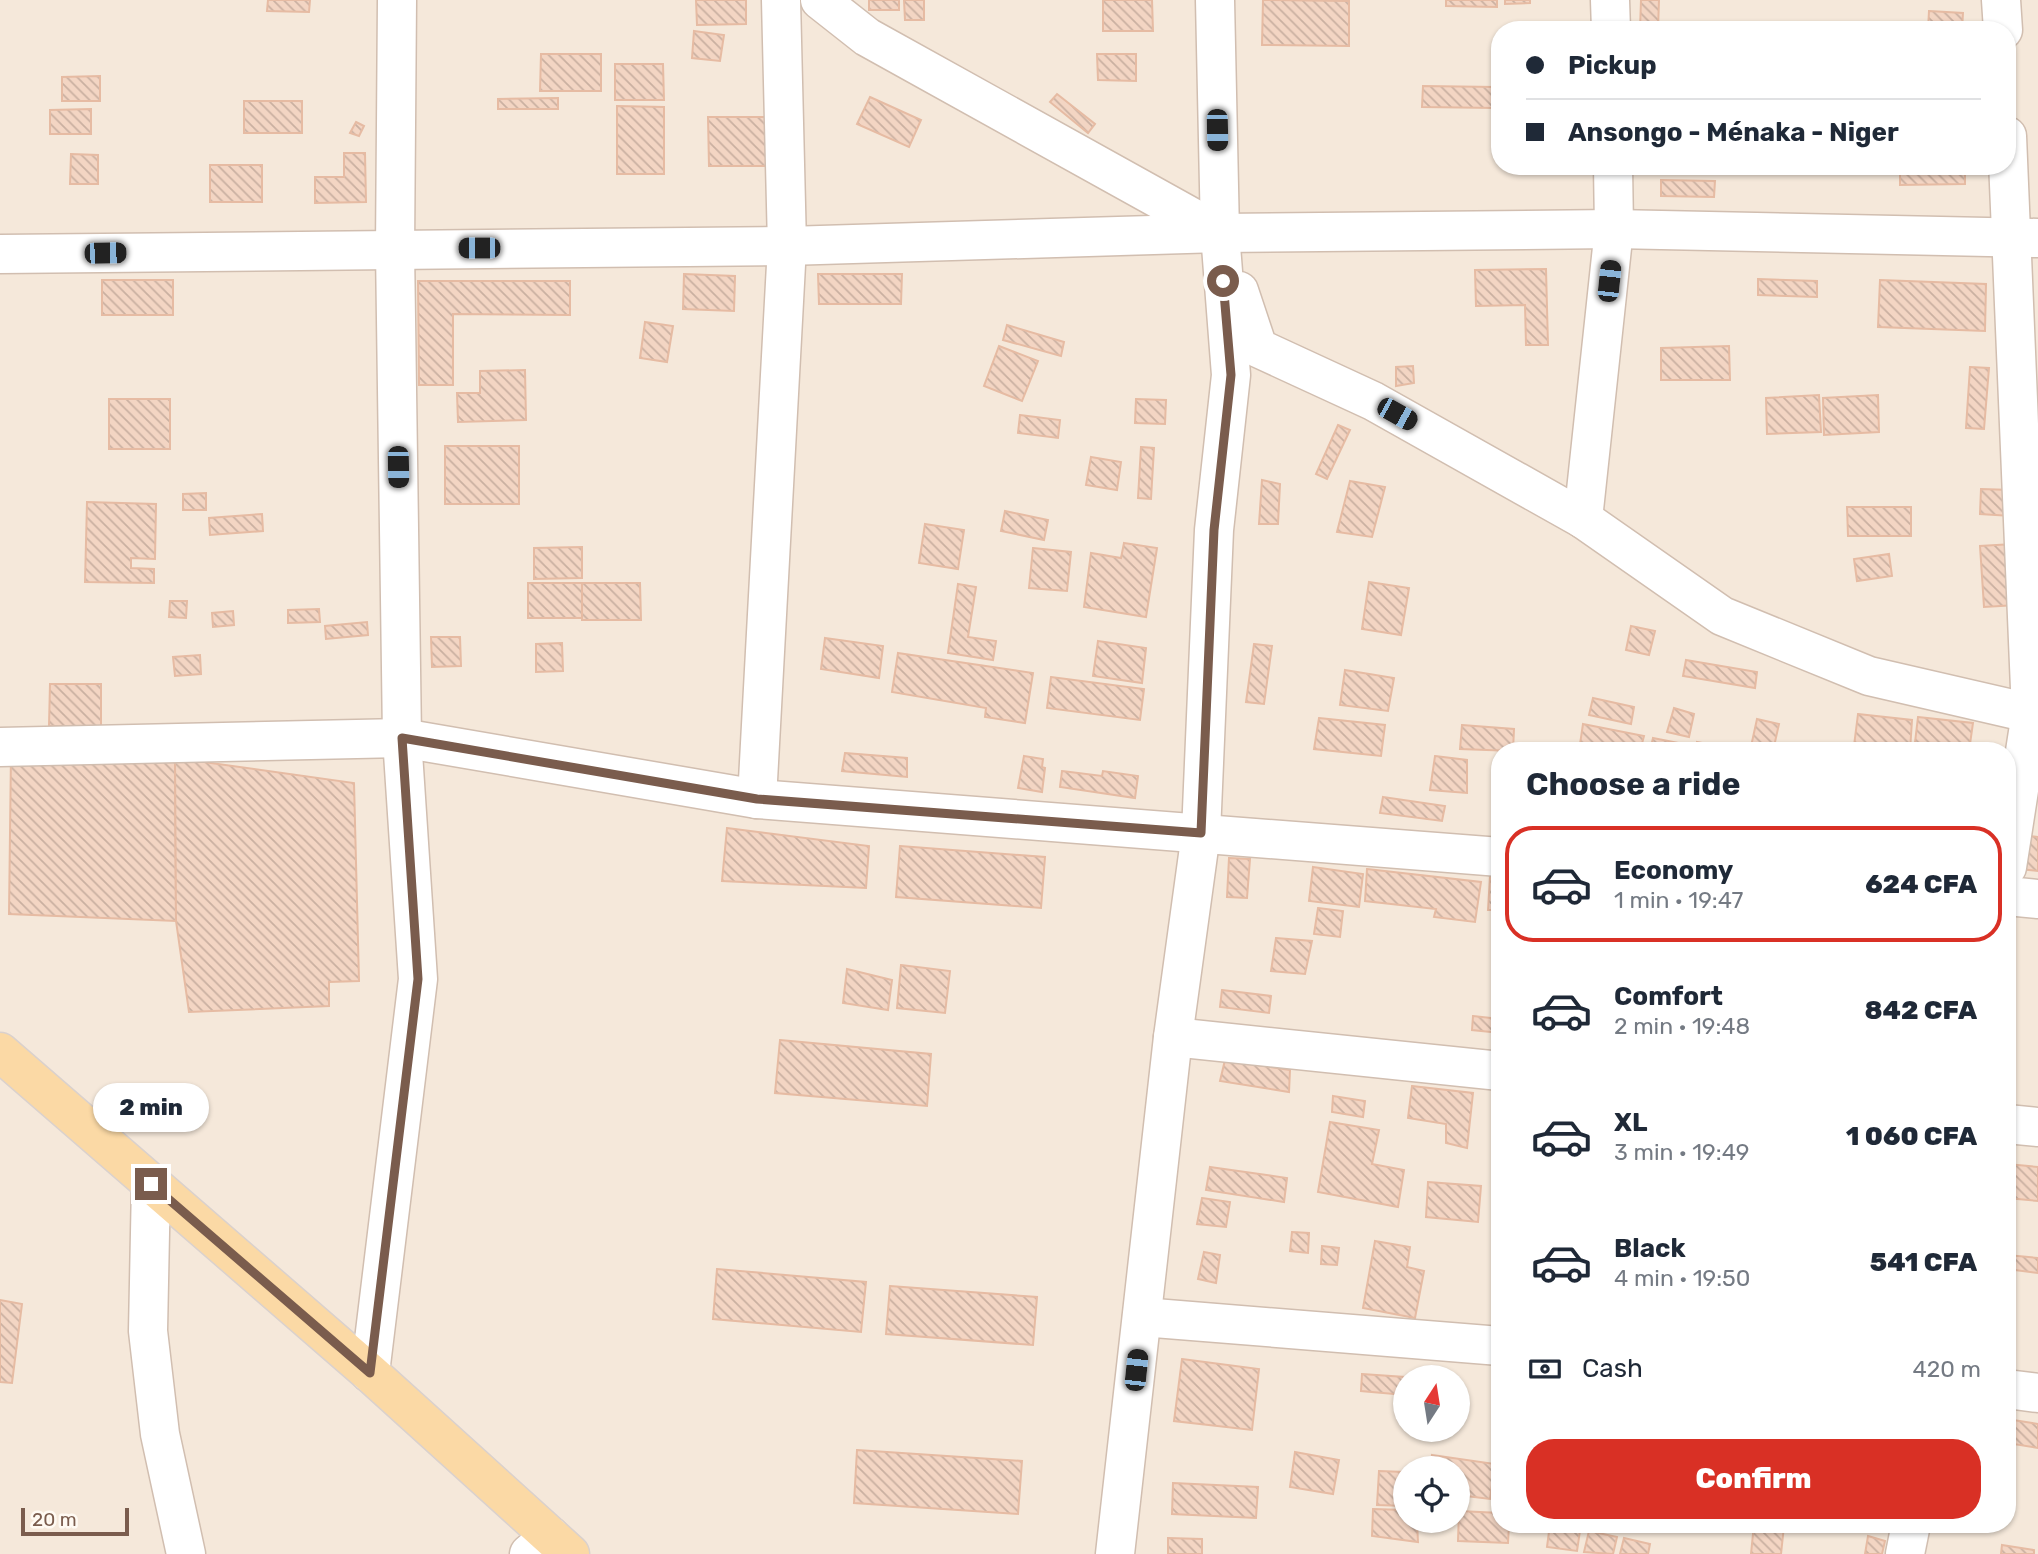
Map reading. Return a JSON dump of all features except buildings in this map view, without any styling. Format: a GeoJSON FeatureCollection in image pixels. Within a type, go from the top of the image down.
{"type":"FeatureCollection","features":[{"type":"Feature","properties":{"kind":"main road"},"geometry":{"type":"LineString","coordinates":[[0,1052],[370,1373],[550,1548]]}},
{"type":"Feature","properties":{"kind":"street"},"geometry":{"type":"LineString","coordinates":[[370,1373],[418,979],[402,738],[395,249],[397,0]]}},
{"type":"Feature","properties":{"kind":"street"},"geometry":{"type":"LineString","coordinates":[[757,799],[787,246],[781,0]]}},
{"type":"Feature","properties":{"kind":"street"},"geometry":{"type":"LineString","coordinates":[[820,0],[867,37],[1220,233],[1258,348],[1373,401],[1583,519],[1722,617],[1869,676],[2035,714]]}},
{"type":"Feature","properties":{"kind":"street"},"geometry":{"type":"LineString","coordinates":[[1115,1554],[1173,1037],[1201,833],[1214,530],[1231,375],[1220,233],[1215,0]]}},
{"type":"Feature","properties":{"kind":"street"},"geometry":{"type":"LineString","coordinates":[[1610,0],[1611,21]]}},
{"type":"Feature","properties":{"kind":"street"},"geometry":{"type":"LineString","coordinates":[[2001,0],[2002,21]]}},
{"type":"Feature","properties":{"kind":"street"},"geometry":{"type":"LineString","coordinates":[[1583,519],[1614,229],[1613,175]]}},
{"type":"Feature","properties":{"kind":"street"},"geometry":{"type":"LineString","coordinates":[[2014,175],[2025,238],[2035,714],[2016,818]]}},
{"type":"Feature","properties":{"kind":"street"},"geometry":{"type":"LineString","coordinates":[[0,254],[787,246],[1220,233],[1614,229],[2025,238]]}},
{"type":"Feature","properties":{"kind":"street"},"geometry":{"type":"LineString","coordinates":[[0,746],[402,738],[757,799],[1491,856]]}},
{"type":"Feature","properties":{"kind":"street"},"geometry":{"type":"LineString","coordinates":[[2016,897],[2038,899]]}},
{"type":"Feature","properties":{"kind":"street"},"geometry":{"type":"LineString","coordinates":[[1173,1037],[1491,1070]]}},
{"type":"Feature","properties":{"kind":"street"},"geometry":{"type":"LineString","coordinates":[[2016,1125],[2038,1127]]}},
{"type":"Feature","properties":{"kind":"street"},"geometry":{"type":"LineString","coordinates":[[151,1184],[148,1331],[160,1434],[186,1554]]}},
{"type":"Feature","properties":{"kind":"street"},"geometry":{"type":"LineString","coordinates":[[1142,1317],[1491,1345]]}},
{"type":"Feature","properties":{"kind":"street"},"geometry":{"type":"LineString","coordinates":[[2016,1390],[2038,1393]]}},
{"type":"Feature","properties":{"kind":"street"},"geometry":{"type":"LineString","coordinates":[[1905,1554],[1909,1533]]}},
{"type":"Feature","properties":{"kind":"shaded area"},"geometry":{"type":"Polygon","coordinates":[[[0,0],[2038,0],[2038,1554],[0,1554],[0,0]]]}},
{"type":"Feature","properties":{"kind":"route"},"geometry":{"type":"LineString","coordinates":[[151,1184],[370,1373],[418,979],[402,738],[757,799],[1201,833],[1214,530],[1231,375],[1223,281]]}}]}
